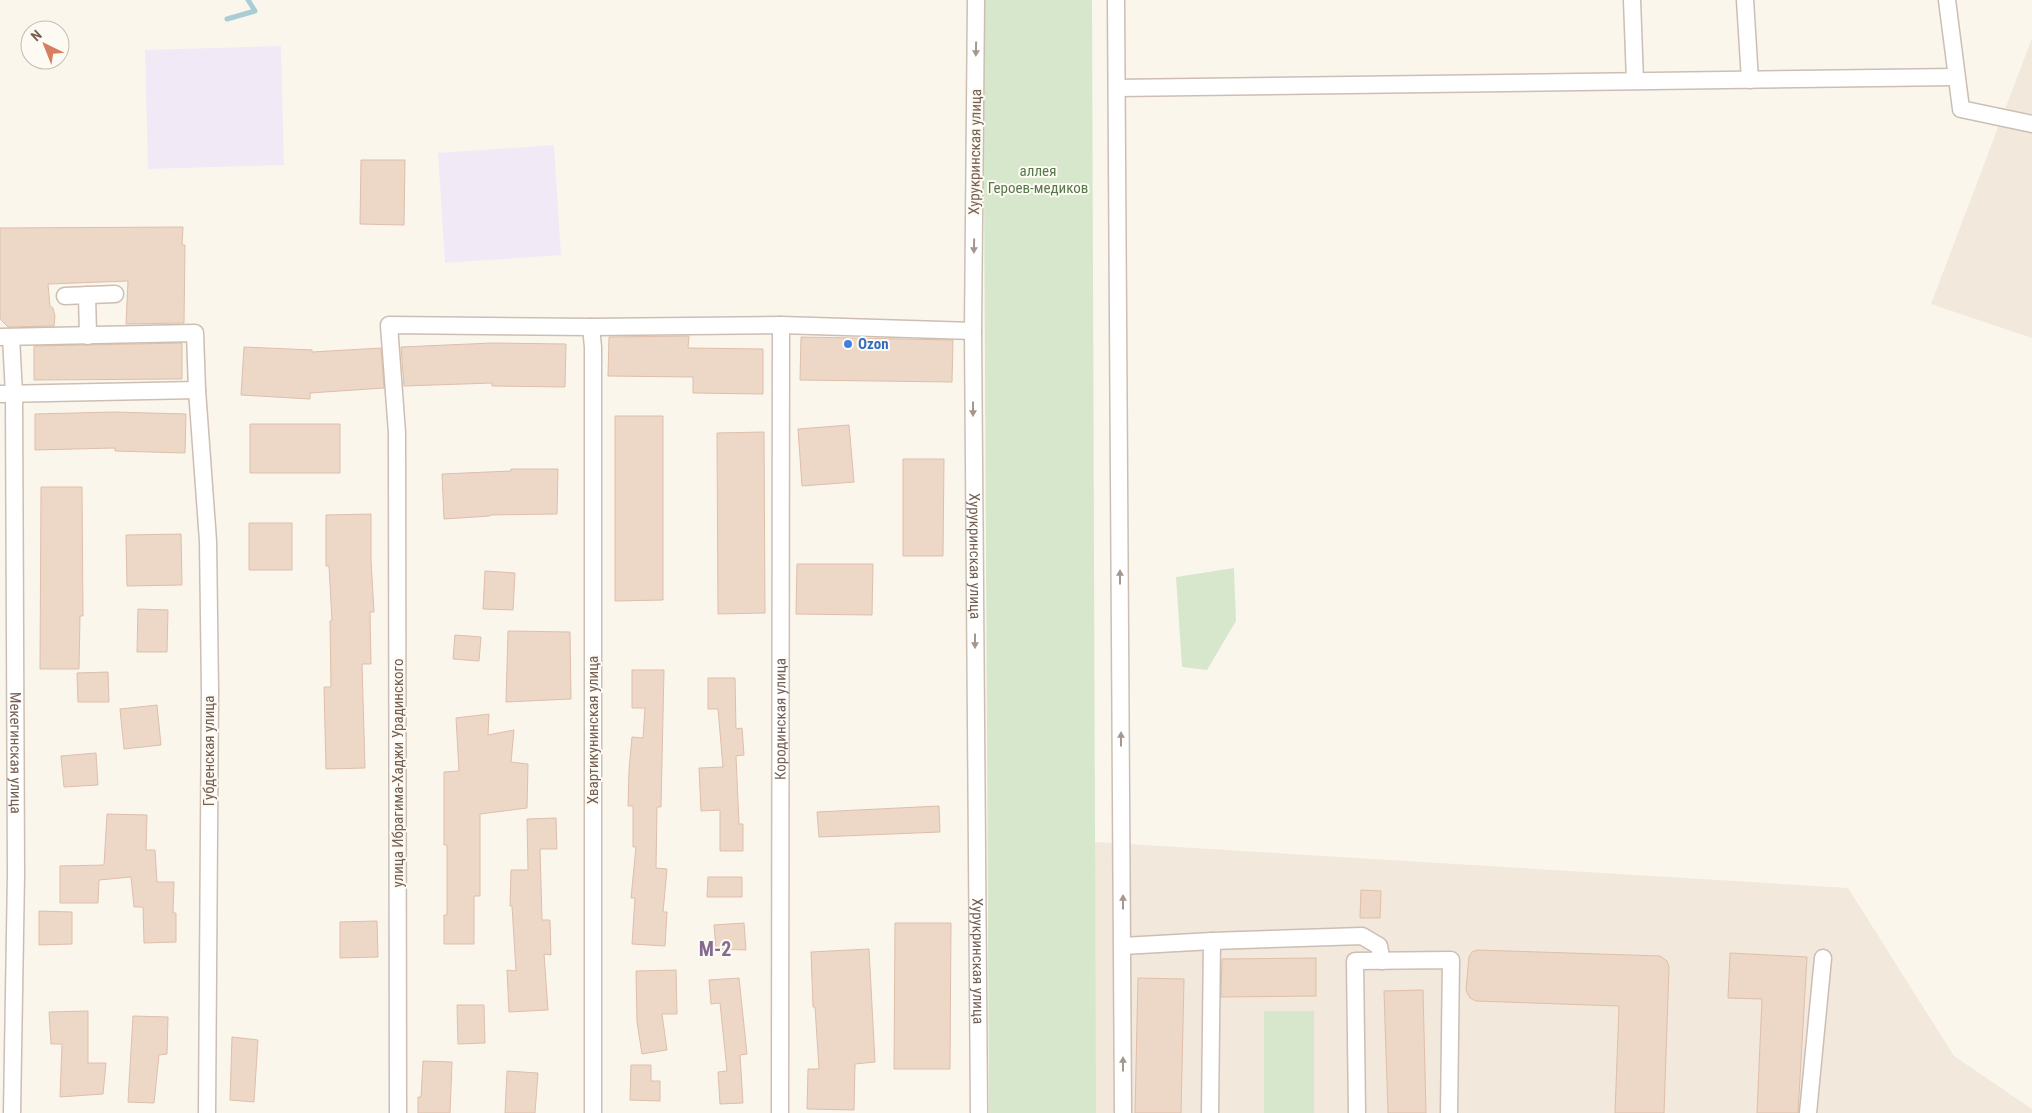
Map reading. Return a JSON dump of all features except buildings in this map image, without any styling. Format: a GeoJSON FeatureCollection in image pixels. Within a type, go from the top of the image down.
{"type":"FeatureCollection","features":[{"type":"Feature","properties":{"kind":"street","name":"Хурукринская улица"},"geometry":{"type":"LineString","coordinates":[[976,0],[973,331],[980,1113]]}},
{"type":"Feature","properties":{"kind":"street"},"geometry":{"type":"LineString","coordinates":[[1116,0],[1123,1113]]}},
{"type":"Feature","properties":{"kind":"street"},"geometry":{"type":"LineString","coordinates":[[1632,0],[1635,81]]}},
{"type":"Feature","properties":{"kind":"street"},"geometry":{"type":"LineString","coordinates":[[1745,0],[1750,80]]}},
{"type":"Feature","properties":{"kind":"street"},"geometry":{"type":"LineString","coordinates":[[1947,0],[1961,109],[2032,124]]}},
{"type":"Feature","properties":{"kind":"street"},"geometry":{"type":"LineString","coordinates":[[1117,88],[1956,77]]}},
{"type":"Feature","properties":{"kind":"street"},"geometry":{"type":"LineString","coordinates":[[65,296],[115,294]]}},
{"type":"Feature","properties":{"kind":"street"},"geometry":{"type":"LineString","coordinates":[[5,337],[88,336],[87,295]]}},
{"type":"Feature","properties":{"kind":"street","name":"улица Ибрагима-Хаджи Урадинского"},"geometry":{"type":"LineString","coordinates":[[398,1113],[397,433],[389,325],[591,327]]}},
{"type":"Feature","properties":{"kind":"street"},"geometry":{"type":"LineString","coordinates":[[591,327],[782,325],[973,331]]}},
{"type":"Feature","properties":{"kind":"street","name":"Кородинская улица"},"geometry":{"type":"LineString","coordinates":[[780,1113],[782,325]]}},
{"type":"Feature","properties":{"kind":"street","name":"Хвартикунинская улица"},"geometry":{"type":"LineString","coordinates":[[591,327],[593,347],[593,1113]]}},
{"type":"Feature","properties":{"kind":"street","name":"Губденская улица"},"geometry":{"type":"LineString","coordinates":[[88,336],[195,333],[197,390],[208,540],[210,712],[208,1113]]}},
{"type":"Feature","properties":{"kind":"street","name":"Мекегинская улица"},"geometry":{"type":"LineString","coordinates":[[5,337],[7,563],[16,874],[12,1113]]}},
{"type":"Feature","properties":{"kind":"street"},"geometry":{"type":"LineString","coordinates":[[7,394],[197,390]]}},
{"type":"Feature","properties":{"kind":"street"},"geometry":{"type":"LineString","coordinates":[[1123,946],[1362,936],[1379,946],[1382,961]]}},
{"type":"Feature","properties":{"kind":"street"},"geometry":{"type":"LineString","coordinates":[[1210,1113],[1212,941]]}},
{"type":"Feature","properties":{"kind":"street"},"geometry":{"type":"LineString","coordinates":[[1808,1113],[1823,958]]}},
{"type":"Feature","properties":{"kind":"street"},"geometry":{"type":"LineString","coordinates":[[1357,1113],[1355,961],[1450,960],[1450,1113]]}},
{"type":"Feature","properties":{"kind":"shaded area"},"geometry":{"type":"Polygon","coordinates":[[[2032,38],[2032,338],[1931,304],[2032,38]]]}},
{"type":"Feature","properties":{"kind":"shaded area"},"geometry":{"type":"Polygon","coordinates":[[[281,46],[284,165],[148,169],[145,50],[281,46]]]}},
{"type":"Feature","properties":{"kind":"shaded area"},"geometry":{"type":"Polygon","coordinates":[[[554,145],[561,255],[445,263],[438,153],[554,145]]]}},
{"type":"Feature","properties":{"kind":"shaded area"},"geometry":{"type":"Polygon","coordinates":[[[1095,842],[1848,888],[1954,1056],[2032,1109],[2032,1113],[1094,1113],[1095,842]]]}},
{"type":"Feature","properties":{"kind":"green space","name":"аллея Героев-медиков"},"geometry":{"type":"Polygon","coordinates":[[[983,0],[1092,0],[1096,1113],[989,1113],[983,0]]]}},
{"type":"Feature","properties":{"kind":"green space"},"geometry":{"type":"Polygon","coordinates":[[[1234,568],[1236,621],[1207,670],[1182,667],[1176,577],[1234,568]]]}},
{"type":"Feature","properties":{"kind":"green space"},"geometry":{"type":"Polygon","coordinates":[[[1264,1011],[1314,1011],[1314,1113],[1264,1113],[1264,1011]]]}},
{"type":"Feature","properties":{"kind":"waterway"},"geometry":{"type":"LineString","coordinates":[[227,19],[255,11],[248,0]]}},
{"type":"Feature","properties":{"kind":"place","name":"Ozon"},"geometry":{"type":"Point","coordinates":[848,344]}},
{"type":"Feature","properties":{"kind":"district","name":"М-2"},"geometry":{"type":"Point","coordinates":[715,949]}}]}
